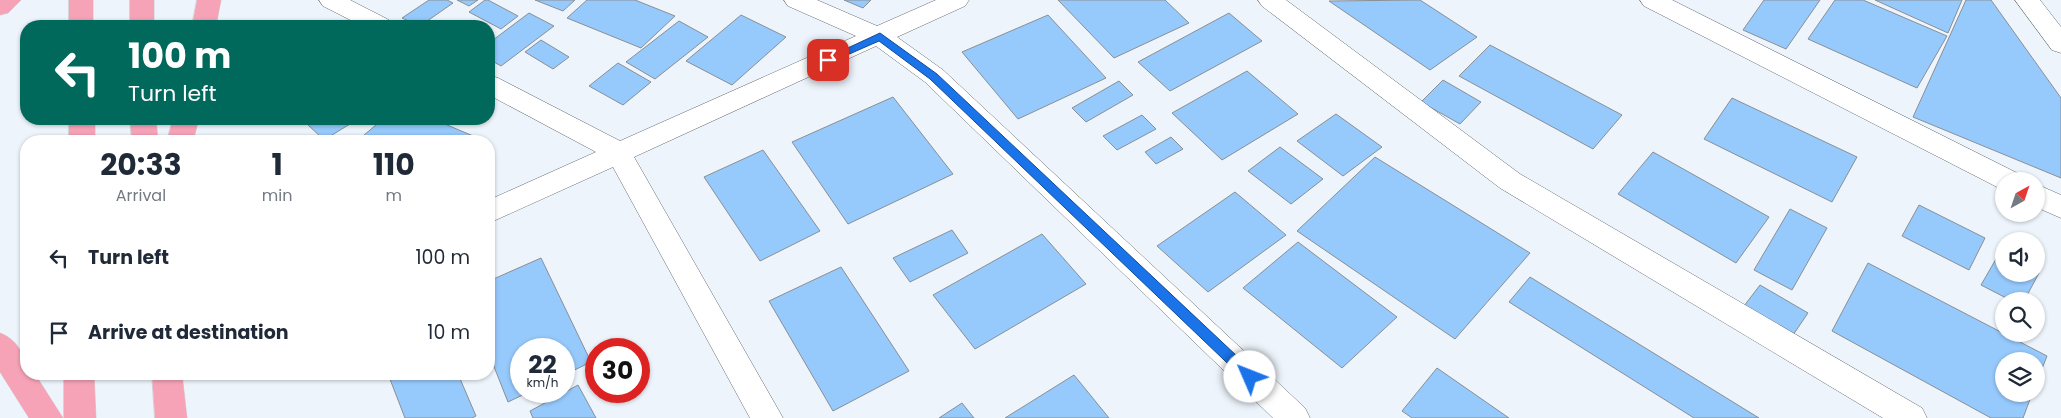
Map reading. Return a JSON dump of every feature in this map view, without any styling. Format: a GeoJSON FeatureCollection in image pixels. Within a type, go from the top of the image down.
{"type":"FeatureCollection","features":[{"type":"Feature","properties":{"kind":"highway"},"geometry":{"type":"LineString","coordinates":[[0,7],[9,0]]}},
{"type":"Feature","properties":{"kind":"highway"},"geometry":{"type":"LineString","coordinates":[[80,0],[81,20]]}},
{"type":"Feature","properties":{"kind":"highway"},"geometry":{"type":"LineString","coordinates":[[142,0],[142,20]]}},
{"type":"Feature","properties":{"kind":"highway"},"geometry":{"type":"LineString","coordinates":[[205,20],[209,0]]}},
{"type":"Feature","properties":{"kind":"highway"},"geometry":{"type":"LineString","coordinates":[[0,346],[20,377]]}},
{"type":"Feature","properties":{"kind":"highway"},"geometry":{"type":"LineString","coordinates":[[22,380],[47,418]]}},
{"type":"Feature","properties":{"kind":"highway"},"geometry":{"type":"LineString","coordinates":[[79,380],[80,418]]}},
{"type":"Feature","properties":{"kind":"highway"},"geometry":{"type":"LineString","coordinates":[[168,380],[171,418]]}},
{"type":"Feature","properties":{"kind":"street"},"geometry":{"type":"LineString","coordinates":[[331,0],[369,20]]}},
{"type":"Feature","properties":{"kind":"street"},"geometry":{"type":"LineString","coordinates":[[796,0],[880,37],[934,76],[1294,418]]}},
{"type":"Feature","properties":{"kind":"street"},"geometry":{"type":"LineString","coordinates":[[495,209],[618,152],[880,37],[957,0]]}},
{"type":"Feature","properties":{"kind":"street"},"geometry":{"type":"LineString","coordinates":[[1270,0],[1510,181],[1911,418]]}},
{"type":"Feature","properties":{"kind":"street"},"geometry":{"type":"LineString","coordinates":[[1652,0],[1995,173]]}},
{"type":"Feature","properties":{"kind":"street"},"geometry":{"type":"LineString","coordinates":[[2027,0],[2061,44]]}},
{"type":"Feature","properties":{"kind":"street"},"geometry":{"type":"LineString","coordinates":[[495,87],[618,152],[767,418]]}},
{"type":"Feature","properties":{"kind":"street"},"geometry":{"type":"LineString","coordinates":[[2045,199],[2061,207]]}},
{"type":"Feature","properties":{"kind":"building"},"geometry":{"type":"Polygon","coordinates":[[[429,0],[447,0],[453,3],[429,20],[406,20],[402,18],[429,0]]]}},
{"type":"Feature","properties":{"kind":"building"},"geometry":{"type":"Polygon","coordinates":[[[457,0],[478,0],[469,6],[457,0]]]}},
{"type":"Feature","properties":{"kind":"building"},"geometry":{"type":"Polygon","coordinates":[[[485,0],[488,0],[518,16],[501,29],[495,26],[495,20],[484,20],[469,12],[485,0]]]}},
{"type":"Feature","properties":{"kind":"building"},"geometry":{"type":"Polygon","coordinates":[[[535,0],[575,0],[563,11],[535,0]]]}},
{"type":"Feature","properties":{"kind":"building"},"geometry":{"type":"Polygon","coordinates":[[[587,0],[635,0],[675,16],[641,48],[567,18],[587,0]]]}},
{"type":"Feature","properties":{"kind":"building"},"geometry":{"type":"Polygon","coordinates":[[[844,0],[871,0],[863,8],[844,0]]]}},
{"type":"Feature","properties":{"kind":"building"},"geometry":{"type":"Polygon","coordinates":[[[1058,0],[1165,0],[1189,23],[1114,58],[1058,0]]]}},
{"type":"Feature","properties":{"kind":"building"},"geometry":{"type":"Polygon","coordinates":[[[1420,0],[1477,37],[1430,70],[1329,1],[1420,0]]]}},
{"type":"Feature","properties":{"kind":"building"},"geometry":{"type":"Polygon","coordinates":[[[1764,0],[1820,0],[1786,49],[1743,30],[1764,0]]]}},
{"type":"Feature","properties":{"kind":"building"},"geometry":{"type":"Polygon","coordinates":[[[1835,0],[1863,0],[1947,36],[1917,88],[1808,39],[1835,0]]]}},
{"type":"Feature","properties":{"kind":"building"},"geometry":{"type":"Polygon","coordinates":[[[1875,0],[1962,0],[1948,33],[1875,0]]]}},
{"type":"Feature","properties":{"kind":"building"},"geometry":{"type":"Polygon","coordinates":[[[1966,0],[1991,0],[2061,98],[2061,178],[1913,117],[1966,0]]]}},
{"type":"Feature","properties":{"kind":"building"},"geometry":{"type":"Polygon","coordinates":[[[529,13],[554,26],[501,66],[495,62],[495,38],[529,13]]]}},
{"type":"Feature","properties":{"kind":"building"},"geometry":{"type":"Polygon","coordinates":[[[1229,13],[1262,41],[1170,91],[1138,62],[1229,13]]]}},
{"type":"Feature","properties":{"kind":"building"},"geometry":{"type":"Polygon","coordinates":[[[741,15],[786,37],[732,85],[686,61],[741,15]]]}},
{"type":"Feature","properties":{"kind":"building"},"geometry":{"type":"Polygon","coordinates":[[[1048,15],[1106,78],[1018,119],[962,52],[1048,15]]]}},
{"type":"Feature","properties":{"kind":"building"},"geometry":{"type":"Polygon","coordinates":[[[679,21],[708,37],[655,79],[626,62],[679,21]]]}},
{"type":"Feature","properties":{"kind":"building"},"geometry":{"type":"Polygon","coordinates":[[[541,40],[569,57],[553,69],[525,52],[541,40]]]}},
{"type":"Feature","properties":{"kind":"building"},"geometry":{"type":"Polygon","coordinates":[[[1490,45],[1622,115],[1593,149],[1459,76],[1490,45]]]}},
{"type":"Feature","properties":{"kind":"building"},"geometry":{"type":"Polygon","coordinates":[[[618,63],[651,82],[623,105],[589,86],[618,63]]]}},
{"type":"Feature","properties":{"kind":"building"},"geometry":{"type":"Polygon","coordinates":[[[1247,71],[1298,114],[1222,160],[1172,113],[1247,71]]]}},
{"type":"Feature","properties":{"kind":"building"},"geometry":{"type":"Polygon","coordinates":[[[1443,80],[1481,102],[1460,124],[1421,102],[1443,80]]]}},
{"type":"Feature","properties":{"kind":"building"},"geometry":{"type":"Polygon","coordinates":[[[1119,81],[1133,95],[1086,122],[1072,108],[1119,81]]]}},
{"type":"Feature","properties":{"kind":"building"},"geometry":{"type":"Polygon","coordinates":[[[893,97],[953,174],[848,224],[792,142],[893,97]]]}},
{"type":"Feature","properties":{"kind":"building"},"geometry":{"type":"Polygon","coordinates":[[[1732,98],[1857,157],[1832,202],[1704,139],[1732,98]]]}},
{"type":"Feature","properties":{"kind":"building"},"geometry":{"type":"Polygon","coordinates":[[[1336,114],[1382,147],[1343,176],[1297,141],[1336,114]]]}},
{"type":"Feature","properties":{"kind":"building"},"geometry":{"type":"Polygon","coordinates":[[[1142,115],[1156,129],[1117,150],[1103,136],[1142,115]]]}},
{"type":"Feature","properties":{"kind":"building"},"geometry":{"type":"Polygon","coordinates":[[[308,125],[348,125],[332,135],[319,135],[308,125]]]}},
{"type":"Feature","properties":{"kind":"building"},"geometry":{"type":"Polygon","coordinates":[[[376,125],[447,125],[471,135],[364,135],[376,125]]]}},
{"type":"Feature","properties":{"kind":"building"},"geometry":{"type":"Polygon","coordinates":[[[1171,137],[1183,149],[1156,164],[1145,152],[1171,137]]]}},
{"type":"Feature","properties":{"kind":"building"},"geometry":{"type":"Polygon","coordinates":[[[1280,147],[1323,179],[1291,204],[1248,171],[1280,147]]]}},
{"type":"Feature","properties":{"kind":"building"},"geometry":{"type":"Polygon","coordinates":[[[763,150],[820,231],[760,261],[704,177],[763,150]]]}},
{"type":"Feature","properties":{"kind":"building"},"geometry":{"type":"Polygon","coordinates":[[[1653,152],[1769,217],[1736,263],[1618,194],[1653,152]]]}},
{"type":"Feature","properties":{"kind":"building"},"geometry":{"type":"Polygon","coordinates":[[[1375,157],[1530,253],[1455,339],[1297,231],[1375,157]]]}},
{"type":"Feature","properties":{"kind":"building"},"geometry":{"type":"Polygon","coordinates":[[[1235,192],[1286,235],[1208,292],[1157,246],[1235,192]]]}},
{"type":"Feature","properties":{"kind":"building"},"geometry":{"type":"Polygon","coordinates":[[[1919,205],[1985,238],[1969,270],[1902,236],[1919,205]]]}},
{"type":"Feature","properties":{"kind":"building"},"geometry":{"type":"Polygon","coordinates":[[[1790,209],[1827,228],[1792,290],[1754,270],[1790,209]]]}},
{"type":"Feature","properties":{"kind":"building"},"geometry":{"type":"Polygon","coordinates":[[[952,230],[968,253],[910,282],[893,258],[952,230]]]}},
{"type":"Feature","properties":{"kind":"building"},"geometry":{"type":"Polygon","coordinates":[[[1042,234],[1086,284],[975,349],[933,295],[1042,234]]]}},
{"type":"Feature","properties":{"kind":"building"},"geometry":{"type":"Polygon","coordinates":[[[1298,242],[1397,317],[1342,368],[1243,288],[1298,242]]]}},
{"type":"Feature","properties":{"kind":"building"},"geometry":{"type":"Polygon","coordinates":[[[541,258],[585,350],[585,365],[575,370],[575,338],[510,338],[510,401],[508,402],[495,369],[495,278],[541,258]]]}},
{"type":"Feature","properties":{"kind":"building"},"geometry":{"type":"Polygon","coordinates":[[[1995,261],[1995,282],[2034,282],[2029,292],[1995,292],[1981,285],[1995,261]]]}},
{"type":"Feature","properties":{"kind":"building"},"geometry":{"type":"Polygon","coordinates":[[[1868,263],[1995,329],[1995,342],[2020,342],[2039,352],[1995,352],[1995,402],[2029,402],[2023,418],[1991,418],[1832,331],[1868,263]]]}},
{"type":"Feature","properties":{"kind":"building"},"geometry":{"type":"Polygon","coordinates":[[[841,267],[909,371],[833,411],[769,301],[841,267]]]}},
{"type":"Feature","properties":{"kind":"building"},"geometry":{"type":"Polygon","coordinates":[[[1530,277],[1759,418],[1694,418],[1509,302],[1530,277]]]}},
{"type":"Feature","properties":{"kind":"building"},"geometry":{"type":"Polygon","coordinates":[[[1760,285],[1808,313],[1793,335],[1744,306],[1760,285]]]}},
{"type":"Feature","properties":{"kind":"building"},"geometry":{"type":"Polygon","coordinates":[[[1437,368],[1509,418],[1412,418],[1402,411],[1437,368]]]}},
{"type":"Feature","properties":{"kind":"building"},"geometry":{"type":"Polygon","coordinates":[[[1074,375],[1109,418],[1005,418],[1074,375]]]}},
{"type":"Feature","properties":{"kind":"building"},"geometry":{"type":"Polygon","coordinates":[[[390,380],[461,380],[476,416],[472,418],[405,418],[390,380]]]}},
{"type":"Feature","properties":{"kind":"building"},"geometry":{"type":"Polygon","coordinates":[[[578,385],[585,398],[585,403],[588,403],[596,418],[533,418],[530,411],[545,403],[575,403],[575,387],[578,385]]]}},
{"type":"Feature","properties":{"kind":"building"},"geometry":{"type":"Polygon","coordinates":[[[962,403],[974,418],[939,418],[962,403]]]}},
{"type":"Feature","properties":{"kind":"route"},"geometry":{"type":"LineString","coordinates":[[828,60],[880,37],[934,76],[1250,377]]}}]}
